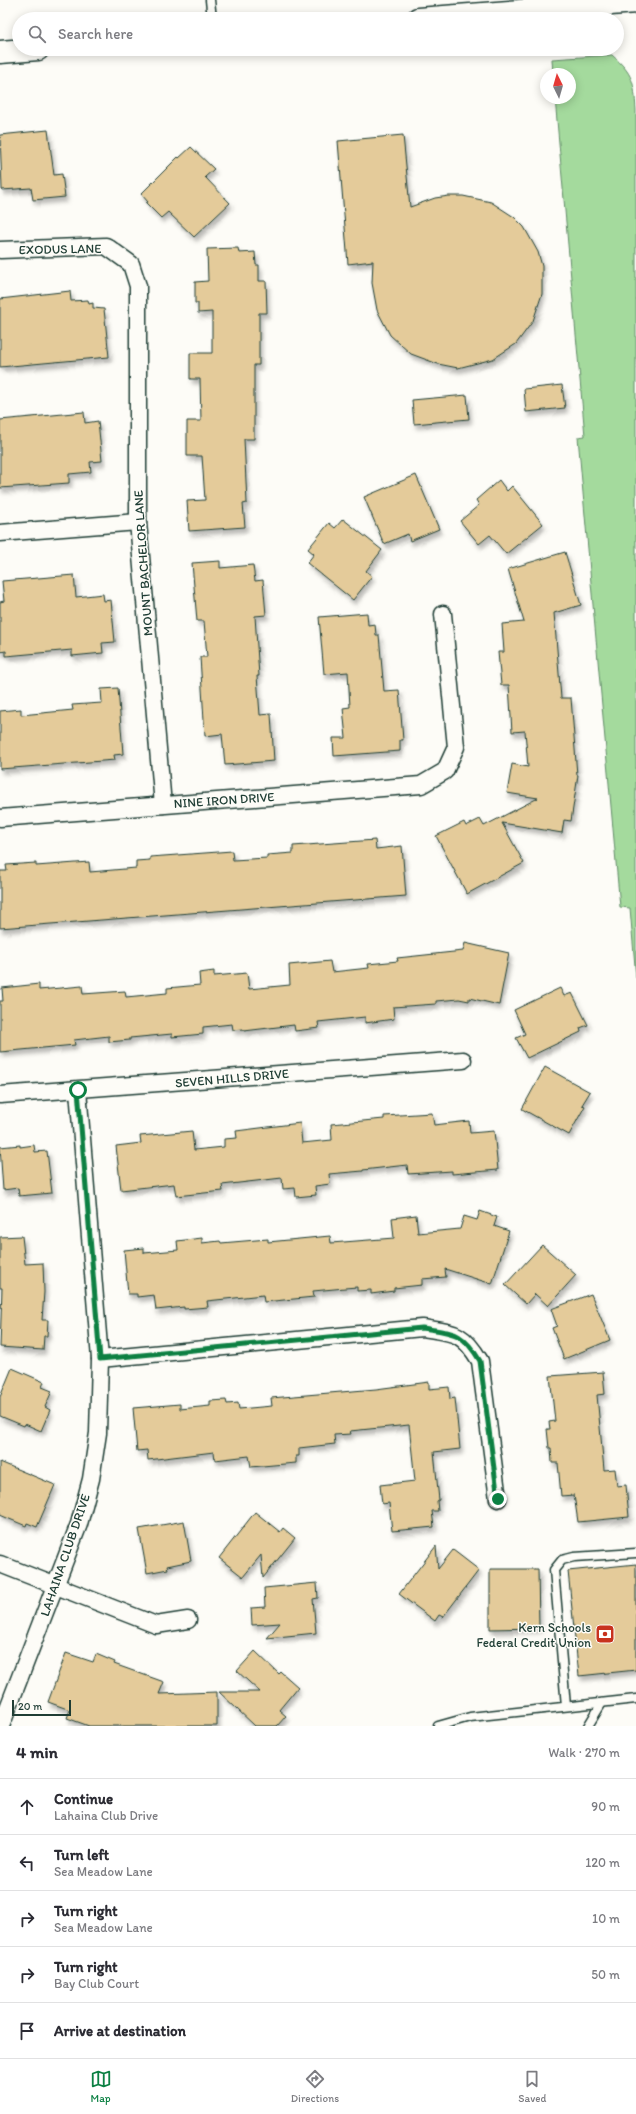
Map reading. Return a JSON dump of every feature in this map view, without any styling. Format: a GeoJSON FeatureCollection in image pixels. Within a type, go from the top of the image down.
{"type":"FeatureCollection","features":[{"type":"Feature","properties":{"kind":"street"},"geometry":{"type":"LineString","coordinates":[[508,12],[636,2]]}},
{"type":"Feature","properties":{"kind":"street"},"geometry":{"type":"LineString","coordinates":[[0,52],[12,51]]}},
{"type":"Feature","properties":{"kind":"street","name":"EXODUS LANE"},"geometry":{"type":"LineString","coordinates":[[0,250],[106,246],[118,255]]}},
{"type":"Feature","properties":{"kind":"street","name":"MOUNT BACHELOR LANE"},"geometry":{"type":"LineString","coordinates":[[118,255],[130,264],[138,286],[138,522],[163,805]]}},
{"type":"Feature","properties":{"kind":"street"},"geometry":{"type":"LineString","coordinates":[[0,533],[138,522]]}},
{"type":"Feature","properties":{"kind":"street","name":"NINE IRON DRIVE"},"geometry":{"type":"LineString","coordinates":[[0,818],[421,785],[445,771],[456,747],[443,614]]}},
{"type":"Feature","properties":{"kind":"street","name":"SEVEN HILLS DRIVE"},"geometry":{"type":"LineString","coordinates":[[0,1095],[463,1060]]}},
{"type":"Feature","properties":{"kind":"street","name":"LAHAINA CLUB DRIVE"},"geometry":{"type":"LineString","coordinates":[[1,1726],[79,1524],[91,1479],[98,1433],[100,1359],[78,1090]]}},
{"type":"Feature","properties":{"kind":"street"},"geometry":{"type":"LineString","coordinates":[[100,1359],[422,1328],[455,1333],[470,1344],[480,1361],[498,1499]]}},
{"type":"Feature","properties":{"kind":"street"},"geometry":{"type":"LineString","coordinates":[[0,1564],[156,1625],[188,1620]]}},
{"type":"Feature","properties":{"kind":"lane"},"geometry":{"type":"LineString","coordinates":[[210,0],[211,12]]}},
{"type":"Feature","properties":{"kind":"lane"},"geometry":{"type":"LineString","coordinates":[[566,1706],[554,1570],[562,1560],[574,1557],[636,1553]]}},
{"type":"Feature","properties":{"kind":"lane"},"geometry":{"type":"LineString","coordinates":[[438,1726],[470,1717],[636,1700]]}},
{"type":"Feature","properties":{"kind":"lane"},"geometry":{"type":"LineString","coordinates":[[588,1726],[602,1703]]}},
{"type":"Feature","properties":{"kind":"lane"},"geometry":{"type":"LineString","coordinates":[[463,1726],[470,1717]]}},
{"type":"Feature","properties":{"kind":"green space"},"geometry":{"type":"Polygon","coordinates":[[[613,56],[625,68],[632,80],[636,110],[636,978],[630,908],[620,907],[578,437],[585,436],[556,104],[576,104],[576,68],[553,68],[552,59],[613,56]]]}},
{"type":"Feature","properties":{"kind":"building"},"geometry":{"type":"Polygon","coordinates":[[[48,130],[54,175],[62,174],[65,197],[33,200],[31,188],[2,190],[0,135],[48,130]]]}},
{"type":"Feature","properties":{"kind":"building"},"geometry":{"type":"Polygon","coordinates":[[[403,135],[410,207],[435,198],[449,196],[463,196],[491,202],[514,217],[524,227],[538,252],[542,266],[542,294],[533,321],[516,344],[493,359],[458,368],[438,364],[411,354],[390,335],[377,310],[372,283],[373,261],[348,264],[338,141],[403,135]]]}},
{"type":"Feature","properties":{"kind":"building"},"geometry":{"type":"Polygon","coordinates":[[[191,147],[214,169],[205,177],[230,203],[194,237],[168,212],[161,218],[146,203],[148,202],[141,194],[178,157],[179,158],[191,147]]]}},
{"type":"Feature","properties":{"kind":"building"},"geometry":{"type":"Polygon","coordinates":[[[238,248],[239,253],[255,252],[256,265],[259,265],[259,281],[266,281],[267,313],[259,313],[259,365],[254,365],[254,439],[244,439],[247,503],[243,504],[245,527],[189,531],[187,501],[205,500],[202,456],[187,456],[187,421],[201,421],[200,379],[190,379],[190,353],[212,353],[212,312],[198,313],[198,303],[195,303],[195,282],[208,281],[207,249],[238,248]]]}},
{"type":"Feature","properties":{"kind":"building"},"geometry":{"type":"Polygon","coordinates":[[[70,291],[71,301],[88,300],[89,304],[93,303],[93,308],[104,309],[109,357],[0,367],[0,299],[70,291]]]}},
{"type":"Feature","properties":{"kind":"building"},"geometry":{"type":"Polygon","coordinates":[[[562,385],[565,408],[526,412],[524,389],[562,385]]]}},
{"type":"Feature","properties":{"kind":"building"},"geometry":{"type":"Polygon","coordinates":[[[467,395],[469,419],[414,424],[412,400],[467,395]]]}},
{"type":"Feature","properties":{"kind":"building"},"geometry":{"type":"Polygon","coordinates":[[[84,412],[85,423],[98,421],[102,461],[90,462],[91,472],[69,474],[69,483],[0,488],[0,420],[84,412]]]}},
{"type":"Feature","properties":{"kind":"building"},"geometry":{"type":"Polygon","coordinates":[[[416,475],[439,529],[410,541],[408,534],[384,544],[364,497],[416,475]]]}},
{"type":"Feature","properties":{"kind":"building"},"geometry":{"type":"Polygon","coordinates":[[[499,480],[507,491],[512,486],[543,524],[506,554],[490,535],[479,544],[460,521],[479,505],[476,500],[499,480]]]}},
{"type":"Feature","properties":{"kind":"building"},"geometry":{"type":"Polygon","coordinates":[[[343,519],[382,550],[366,571],[372,576],[353,600],[307,563],[314,554],[308,549],[329,523],[335,528],[343,519]]]}},
{"type":"Feature","properties":{"kind":"building"},"geometry":{"type":"Polygon","coordinates":[[[565,552],[581,605],[554,613],[561,698],[571,698],[578,775],[571,821],[564,820],[562,833],[502,823],[524,863],[467,894],[436,836],[464,822],[466,826],[480,819],[484,826],[538,798],[507,793],[512,764],[528,767],[525,731],[512,732],[509,685],[501,685],[498,652],[504,652],[502,624],[524,622],[508,569],[565,552]]]}},
{"type":"Feature","properties":{"kind":"building"},"geometry":{"type":"Polygon","coordinates":[[[220,561],[220,568],[253,565],[255,581],[263,580],[266,615],[255,616],[259,676],[257,676],[260,715],[271,714],[274,761],[225,765],[222,734],[205,736],[200,657],[207,657],[204,621],[197,621],[192,563],[220,561]]]}},
{"type":"Feature","properties":{"kind":"building"},"geometry":{"type":"Polygon","coordinates":[[[74,575],[76,597],[103,594],[104,601],[111,600],[115,642],[102,643],[103,653],[72,656],[72,650],[6,656],[6,651],[0,652],[0,602],[4,601],[2,581],[74,575]]]}},
{"type":"Feature","properties":{"kind":"building"},"geometry":{"type":"Polygon","coordinates":[[[367,613],[368,625],[375,624],[376,635],[379,635],[384,691],[399,690],[403,740],[400,740],[400,751],[334,756],[333,738],[346,738],[343,708],[350,707],[348,672],[324,674],[319,617],[367,613]]]}},
{"type":"Feature","properties":{"kind":"building"},"geometry":{"type":"Polygon","coordinates":[[[118,688],[123,754],[114,755],[115,760],[0,769],[0,711],[21,709],[21,715],[73,710],[72,705],[102,703],[101,689],[118,688]]]}},
{"type":"Feature","properties":{"kind":"building"},"geometry":{"type":"Polygon","coordinates":[[[375,840],[376,849],[402,846],[406,896],[0,928],[0,871],[7,871],[6,865],[36,863],[36,866],[89,862],[90,872],[136,868],[136,861],[150,860],[150,857],[232,851],[233,860],[267,858],[267,855],[293,853],[293,846],[375,840]]]}},
{"type":"Feature","properties":{"kind":"building"},"geometry":{"type":"Polygon","coordinates":[[[465,943],[509,953],[499,1005],[469,998],[469,1001],[459,999],[436,1001],[436,1004],[393,1007],[394,1019],[365,1023],[365,1017],[318,1022],[319,1028],[295,1031],[294,1025],[244,1031],[243,1029],[233,1030],[232,1024],[203,1027],[203,1034],[172,1037],[172,1034],[130,1038],[130,1040],[109,1042],[109,1036],[74,1040],[75,1045],[0,1052],[0,1001],[3,1001],[2,988],[39,984],[39,990],[82,986],[83,994],[125,991],[126,997],[167,993],[167,988],[200,985],[199,973],[214,971],[214,976],[247,973],[249,989],[290,985],[289,965],[330,961],[332,972],[369,968],[368,964],[398,961],[397,958],[463,951],[465,943]]]}},
{"type":"Feature","properties":{"kind":"building"},"geometry":{"type":"Polygon","coordinates":[[[560,988],[564,996],[572,993],[588,1025],[580,1028],[581,1032],[527,1058],[516,1038],[525,1034],[514,1010],[560,988]]]}},
{"type":"Feature","properties":{"kind":"building"},"geometry":{"type":"Polygon","coordinates":[[[545,1067],[590,1092],[582,1105],[585,1106],[569,1135],[522,1109],[545,1067]]]}},
{"type":"Feature","properties":{"kind":"building"},"geometry":{"type":"Polygon","coordinates":[[[432,1113],[434,1125],[469,1121],[470,1133],[494,1131],[498,1170],[452,1174],[452,1171],[408,1174],[407,1165],[329,1174],[330,1184],[315,1186],[316,1195],[296,1197],[295,1188],[283,1189],[282,1178],[222,1185],[223,1191],[176,1196],[174,1184],[121,1190],[116,1146],[141,1143],[140,1136],[192,1131],[194,1150],[224,1147],[224,1139],[237,1138],[236,1131],[300,1123],[302,1143],[332,1140],[331,1124],[384,1119],[384,1116],[432,1113]]]}},
{"type":"Feature","properties":{"kind":"building"},"geometry":{"type":"Polygon","coordinates":[[[20,1145],[20,1147],[34,1145],[35,1152],[47,1151],[52,1193],[19,1196],[18,1188],[3,1190],[0,1147],[20,1145]]]}},
{"type":"Feature","properties":{"kind":"building"},"geometry":{"type":"Polygon","coordinates":[[[480,1211],[497,1217],[494,1226],[509,1231],[492,1284],[445,1269],[446,1277],[422,1279],[422,1285],[394,1288],[394,1291],[371,1294],[371,1290],[357,1291],[357,1287],[313,1291],[314,1297],[264,1302],[263,1295],[207,1301],[208,1307],[184,1309],[184,1307],[156,1310],[154,1295],[137,1297],[137,1294],[128,1294],[124,1250],[144,1248],[144,1253],[178,1250],[177,1241],[202,1238],[202,1243],[220,1241],[221,1243],[268,1239],[268,1242],[330,1236],[331,1243],[394,1238],[392,1218],[416,1215],[418,1233],[460,1229],[464,1216],[477,1220],[480,1211]]]}},
{"type":"Feature","properties":{"kind":"building"},"geometry":{"type":"Polygon","coordinates":[[[22,1236],[25,1264],[43,1263],[44,1292],[42,1320],[48,1320],[47,1336],[44,1336],[43,1350],[0,1347],[2,1288],[0,1288],[0,1237],[22,1236]]]}},
{"type":"Feature","properties":{"kind":"building"},"geometry":{"type":"Polygon","coordinates":[[[542,1245],[576,1275],[548,1306],[535,1294],[526,1304],[505,1285],[542,1245]]]}},
{"type":"Feature","properties":{"kind":"building"},"geometry":{"type":"Polygon","coordinates":[[[591,1294],[610,1340],[564,1359],[552,1328],[557,1326],[551,1309],[591,1294]]]}},
{"type":"Feature","properties":{"kind":"building"},"geometry":{"type":"Polygon","coordinates":[[[12,1368],[44,1382],[42,1387],[52,1391],[45,1407],[50,1410],[41,1431],[0,1416],[0,1397],[12,1368]]]}},
{"type":"Feature","properties":{"kind":"building"},"geometry":{"type":"Polygon","coordinates":[[[603,1372],[605,1394],[597,1395],[604,1470],[615,1469],[617,1486],[626,1485],[629,1517],[578,1522],[574,1495],[561,1496],[558,1463],[552,1463],[551,1448],[549,1448],[547,1429],[550,1429],[549,1422],[555,1421],[550,1376],[603,1372]]]}},
{"type":"Feature","properties":{"kind":"building"},"geometry":{"type":"Polygon","coordinates":[[[429,1382],[429,1389],[449,1387],[450,1399],[455,1398],[460,1449],[434,1452],[439,1500],[437,1501],[438,1511],[432,1511],[434,1527],[392,1531],[389,1503],[382,1504],[380,1485],[415,1481],[409,1425],[350,1431],[351,1434],[334,1435],[335,1444],[299,1448],[299,1456],[296,1456],[296,1463],[251,1467],[249,1456],[215,1460],[214,1452],[148,1460],[147,1450],[137,1451],[133,1408],[180,1404],[180,1409],[210,1406],[210,1401],[226,1400],[227,1404],[238,1403],[239,1409],[272,1406],[271,1398],[376,1389],[429,1382]]]}},
{"type":"Feature","properties":{"kind":"building"},"geometry":{"type":"Polygon","coordinates":[[[0,1462],[55,1485],[37,1527],[27,1523],[26,1526],[0,1515],[0,1462]]]}},
{"type":"Feature","properties":{"kind":"building"},"geometry":{"type":"Polygon","coordinates":[[[255,1512],[280,1532],[283,1528],[295,1538],[263,1578],[261,1555],[243,1577],[219,1558],[255,1512]]]}},
{"type":"Feature","properties":{"kind":"building"},"geometry":{"type":"Polygon","coordinates":[[[184,1521],[191,1561],[167,1566],[168,1569],[147,1573],[139,1529],[184,1521]]]}},
{"type":"Feature","properties":{"kind":"building"},"geometry":{"type":"Polygon","coordinates":[[[436,1546],[438,1569],[453,1550],[479,1570],[443,1617],[439,1615],[435,1621],[399,1594],[436,1546]]]}},
{"type":"Feature","properties":{"kind":"building","name":"Kern Schools Federal Credit Union"},"geometry":{"type":"Polygon","coordinates":[[[636,1564],[636,1670],[579,1676],[568,1571],[636,1564]]]}},
{"type":"Feature","properties":{"kind":"building"},"geometry":{"type":"Polygon","coordinates":[[[490,1569],[538,1569],[539,1628],[490,1629],[490,1569]]]}},
{"type":"Feature","properties":{"kind":"building"},"geometry":{"type":"Polygon","coordinates":[[[317,1583],[318,1598],[313,1599],[316,1633],[267,1638],[280,1623],[252,1625],[251,1608],[265,1607],[264,1588],[317,1583]]]}},
{"type":"Feature","properties":{"kind":"building"},"geometry":{"type":"Polygon","coordinates":[[[255,1651],[279,1674],[281,1672],[298,1687],[279,1710],[286,1716],[277,1726],[255,1726],[219,1692],[260,1692],[237,1671],[255,1651]]]}},
{"type":"Feature","properties":{"kind":"building"},"geometry":{"type":"Polygon","coordinates":[[[66,1653],[93,1662],[96,1654],[115,1662],[114,1664],[164,1682],[159,1694],[217,1692],[217,1726],[89,1726],[67,1718],[70,1710],[48,1702],[66,1653]]]}},
{"type":"Feature","properties":{"kind":"place","name":"Kern Schools Federal Credit Union"},"geometry":{"type":"Point","coordinates":[605,1634]}},
{"type":"Feature","properties":{"kind":"route"},"geometry":{"type":"LineString","coordinates":[[78,1090],[100,1359],[422,1328],[455,1333],[470,1344],[480,1361],[498,1499]]}}]}
